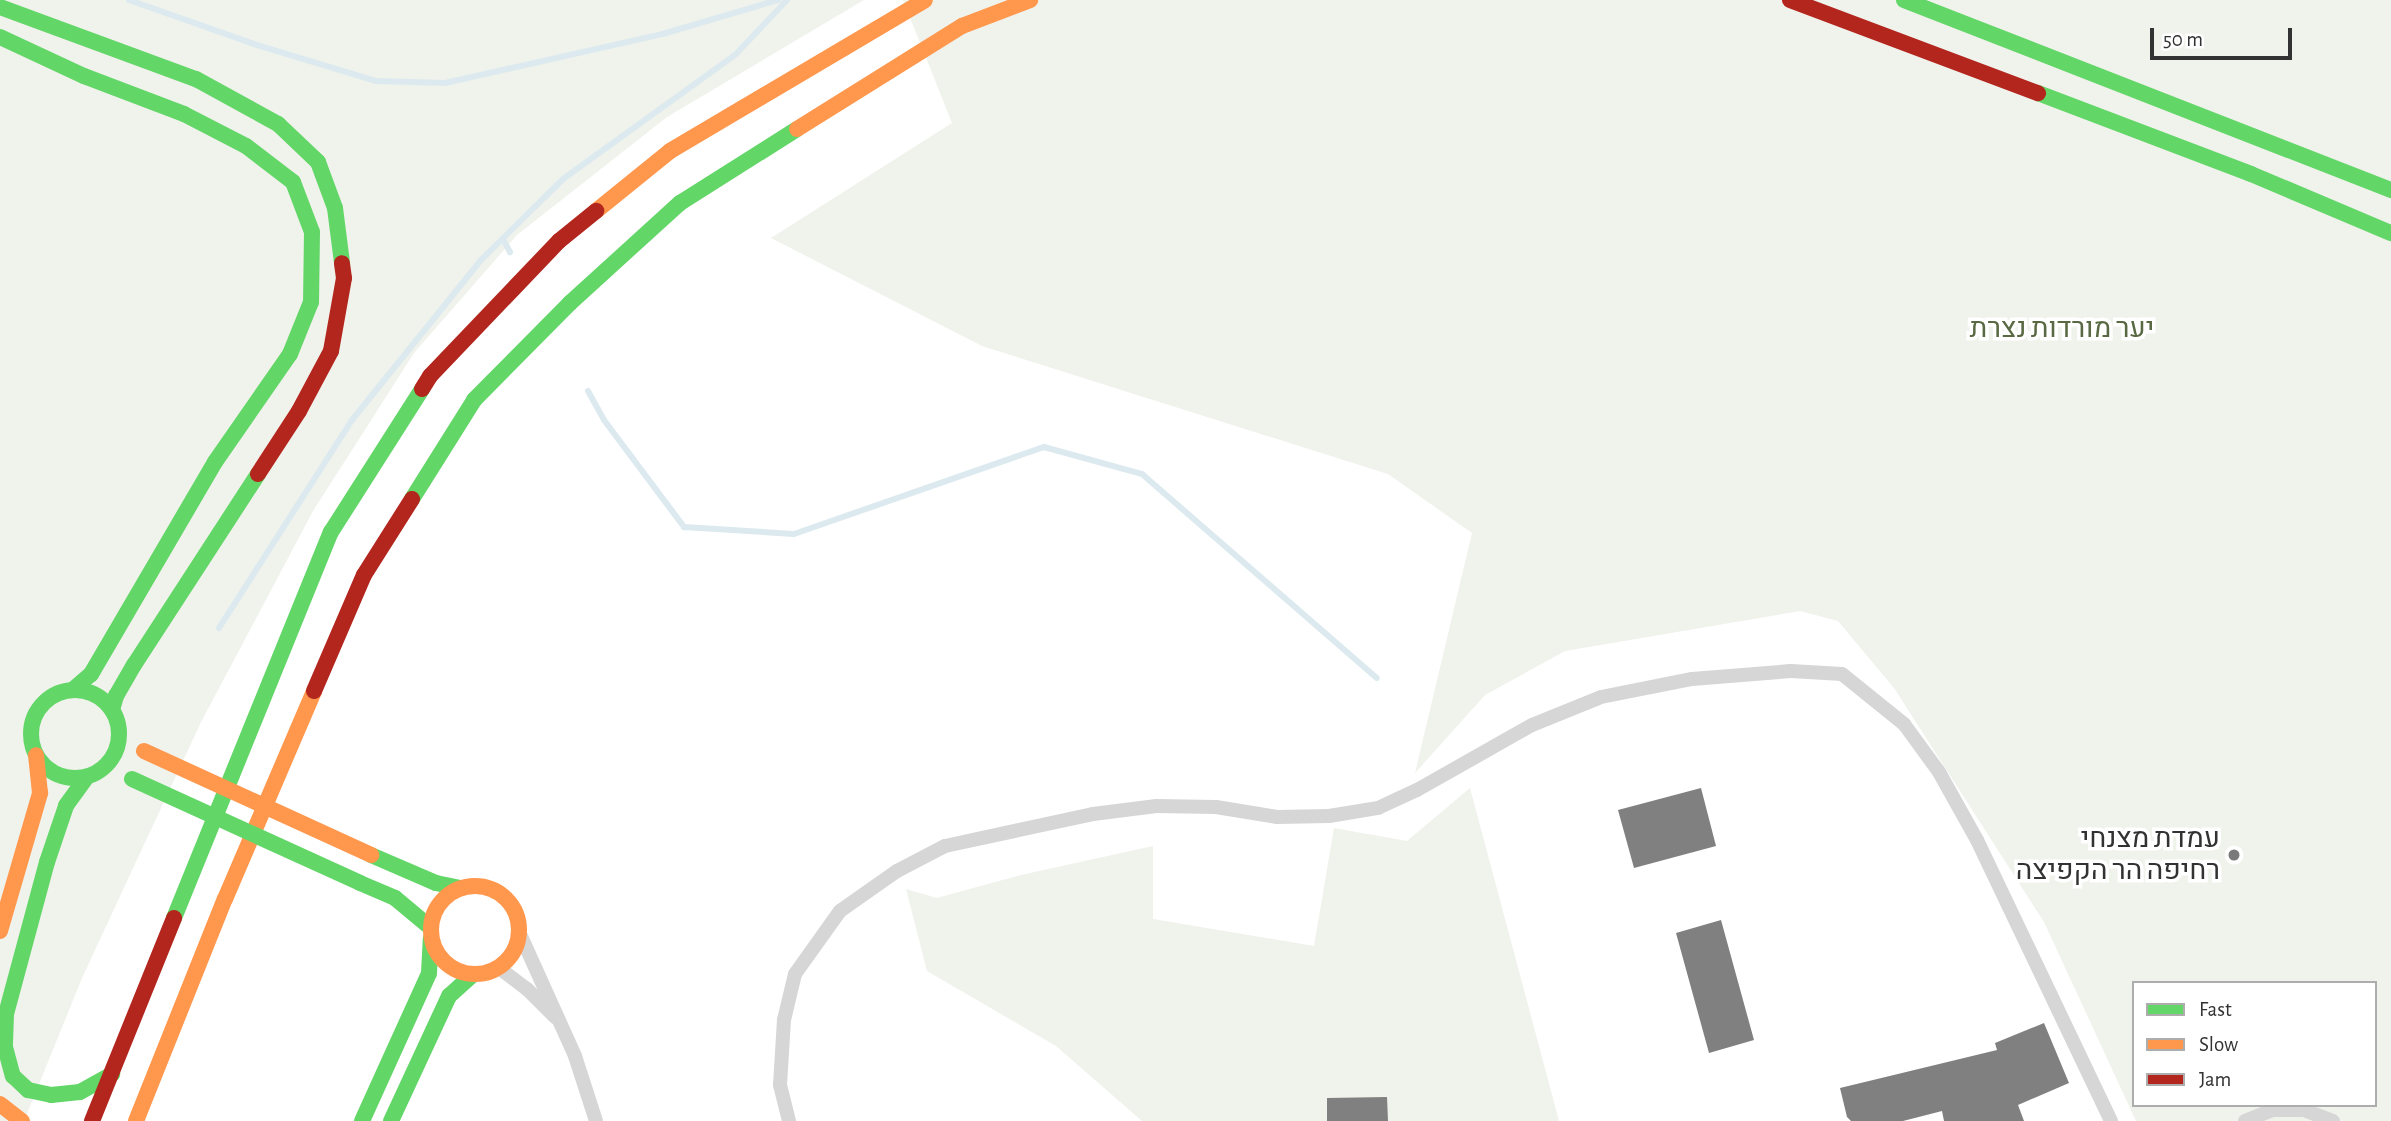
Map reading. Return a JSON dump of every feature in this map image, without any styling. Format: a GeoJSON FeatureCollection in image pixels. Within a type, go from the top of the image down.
{"type":"FeatureCollection","features":[{"type":"Feature","properties":{"kind":"main road"},"geometry":{"type":"LineString","coordinates":[[92,1121],[331,532],[430,376],[559,241],[670,151],[925,0]]}},
{"type":"Feature","properties":{"kind":"main road"},"geometry":{"type":"LineString","coordinates":[[136,1121],[230,886],[364,575],[474,400],[570,303],[680,203],[962,26],[1030,0]]}},
{"type":"Feature","properties":{"kind":"main road"},"geometry":{"type":"LineString","coordinates":[[1790,0],[2251,174],[2391,233]]}},
{"type":"Feature","properties":{"kind":"main road"},"geometry":{"type":"LineString","coordinates":[[1904,0],[2391,190]]}},
{"type":"Feature","properties":{"kind":"main road"},"geometry":{"type":"LineString","coordinates":[[0,7],[196,79],[278,124],[318,162],[335,208],[344,278],[331,351],[299,411],[116,695],[117,751],[66,806],[47,862],[6,1014],[5,1047],[13,1076],[28,1090],[51,1095],[80,1092],[112,1074]]}},
{"type":"Feature","properties":{"kind":"main road"},"geometry":{"type":"LineString","coordinates":[[0,37],[84,76],[184,114],[246,146],[292,182],[312,232],[311,302],[290,354],[215,462],[91,674],[74,690]]}},
{"type":"Feature","properties":{"kind":"main road"},"geometry":{"type":"LineString","coordinates":[[0,931],[40,793],[36,755],[31,740],[32,724],[37,710],[53,696],[74,690],[89,692],[115,716],[144,751],[436,883],[460,888],[482,886],[502,895],[513,905],[520,934],[517,947],[499,968],[472,975],[449,996],[391,1121]]}},
{"type":"Feature","properties":{"kind":"main road"},"geometry":{"type":"LineString","coordinates":[[36,755],[46,767],[59,776],[116,771],[395,898],[431,932],[436,951],[446,963],[472,975]]}},
{"type":"Feature","properties":{"kind":"main road"},"geometry":{"type":"LineString","coordinates":[[362,1121],[429,973],[431,932],[438,907],[447,895],[460,888]]}},
{"type":"Feature","properties":{"kind":"main road"},"geometry":{"type":"LineString","coordinates":[[0,1104],[22,1121]]}},
{"type":"Feature","properties":{"kind":"street"},"geometry":{"type":"LineString","coordinates":[[789,1121],[780,1085],[784,1020],[795,974],[840,911],[897,871],[946,846],[1093,814],[1156,806],[1216,807],[1277,817],[1329,816],[1378,808],[1416,790],[1532,725],[1601,697],[1692,679],[1791,671],[1842,674],[1903,724],[1939,772],[1977,840],[2112,1121]]}},
{"type":"Feature","properties":{"kind":"street"},"geometry":{"type":"LineString","coordinates":[[520,934],[561,1023],[596,1121]]}},
{"type":"Feature","properties":{"kind":"street"},"geometry":{"type":"LineString","coordinates":[[499,968],[527,989],[561,1023]]}},
{"type":"Feature","properties":{"kind":"street"},"geometry":{"type":"LineString","coordinates":[[2245,1121],[2272,1110],[2304,1110],[2333,1121]]}},
{"type":"Feature","properties":{"kind":"green space"},"geometry":{"type":"Polygon","coordinates":[[[0,0],[864,0],[667,117],[517,235],[414,353],[313,511],[201,722],[82,978],[24,1121],[0,1121],[0,0]]]}},
{"type":"Feature","properties":{"kind":"green space","name":"יער מורדות נצרת"},"geometry":{"type":"Polygon","coordinates":[[[903,0],[2391,0],[2391,1121],[2136,1121],[2044,922],[1894,688],[1838,621],[1800,611],[1565,651],[1485,695],[1415,773],[1472,533],[1388,474],[982,346],[771,238],[952,123],[903,0]]]}},
{"type":"Feature","properties":{"kind":"green space"},"geometry":{"type":"Polygon","coordinates":[[[1470,788],[1559,1121],[1142,1121],[1056,1046],[927,971],[906,889],[937,898],[1021,875],[1153,846],[1153,919],[1314,946],[1334,828],[1407,841],[1470,788]]]}},
{"type":"Feature","properties":{"kind":"building"},"geometry":{"type":"Polygon","coordinates":[[[1701,788],[1716,846],[1634,868],[1618,810],[1701,788]]]}},
{"type":"Feature","properties":{"kind":"building"},"geometry":{"type":"Polygon","coordinates":[[[1721,920],[1754,1040],[1709,1053],[1676,933],[1721,920]]]}},
{"type":"Feature","properties":{"kind":"building"},"geometry":{"type":"Polygon","coordinates":[[[2044,1023],[2069,1083],[2018,1105],[2024,1121],[1944,1121],[1942,1111],[1903,1121],[1851,1121],[1847,1117],[1840,1088],[1997,1050],[1995,1043],[2044,1023]]]}},
{"type":"Feature","properties":{"kind":"building"},"geometry":{"type":"Polygon","coordinates":[[[1387,1097],[1388,1121],[1327,1121],[1327,1098],[1387,1097]]]}},
{"type":"Feature","properties":{"kind":"waterway"},"geometry":{"type":"LineString","coordinates":[[129,0],[254,44],[376,81],[445,83],[666,33],[778,0]]}},
{"type":"Feature","properties":{"kind":"waterway"},"geometry":{"type":"LineString","coordinates":[[219,628],[352,420],[481,260],[563,179],[736,54],[787,0]]}},
{"type":"Feature","properties":{"kind":"waterway"},"geometry":{"type":"LineString","coordinates":[[503,239],[510,252]]}},
{"type":"Feature","properties":{"kind":"waterway"},"geometry":{"type":"LineString","coordinates":[[588,391],[604,420],[684,527],[794,534],[1044,447],[1142,474],[1377,678]]}},
{"type":"Feature","properties":{"kind":"traffic: fast"},"geometry":{"type":"LineString","coordinates":[[1904,0],[2391,190]]}},
{"type":"Feature","properties":{"kind":"traffic: fast"},"geometry":{"type":"LineString","coordinates":[[0,7],[196,79],[278,124],[318,162],[335,208],[342,263]]}},
{"type":"Feature","properties":{"kind":"traffic: fast"},"geometry":{"type":"LineString","coordinates":[[0,37],[84,76],[184,114],[246,146],[293,182],[312,232],[311,302],[290,354],[215,462],[91,674],[74,689]]}},
{"type":"Feature","properties":{"kind":"traffic: fast"},"geometry":{"type":"LineString","coordinates":[[2038,93],[2251,174],[2391,233]]}},
{"type":"Feature","properties":{"kind":"traffic: fast"},"geometry":{"type":"LineString","coordinates":[[412,499],[474,400],[570,303],[680,203],[797,129]]}},
{"type":"Feature","properties":{"kind":"traffic: fast"},"geometry":{"type":"LineString","coordinates":[[174,918],[331,532],[422,389]]}},
{"type":"Feature","properties":{"kind":"traffic: fast"},"geometry":{"type":"LineString","coordinates":[[112,710],[116,696],[134,665],[258,474]]}},
{"type":"Feature","properties":{"kind":"traffic: fast"},"geometry":{"type":"LineString","coordinates":[[75,690],[100,697],[112,709],[119,734],[112,759],[100,771],[75,778],[50,771],[38,759],[31,734],[38,709],[50,697],[75,690]]}},
{"type":"Feature","properties":{"kind":"traffic: fast"},"geometry":{"type":"LineString","coordinates":[[86,778],[66,806],[47,862],[6,1014],[5,1047],[13,1076],[28,1090],[51,1095],[80,1092],[112,1074]]}},
{"type":"Feature","properties":{"kind":"traffic: fast"},"geometry":{"type":"LineString","coordinates":[[132,779],[360,883]]}},
{"type":"Feature","properties":{"kind":"traffic: fast"},"geometry":{"type":"LineString","coordinates":[[371,855],[436,883],[460,888]]}},
{"type":"Feature","properties":{"kind":"traffic: fast"},"geometry":{"type":"LineString","coordinates":[[360,883],[395,898],[431,928]]}},
{"type":"Feature","properties":{"kind":"traffic: fast"},"geometry":{"type":"LineString","coordinates":[[362,1121],[429,973],[431,938]]}},
{"type":"Feature","properties":{"kind":"traffic: fast"},"geometry":{"type":"LineString","coordinates":[[391,1121],[449,996],[472,975]]}},
{"type":"Feature","properties":{"kind":"traffic: slow"},"geometry":{"type":"LineString","coordinates":[[596,211],[670,151],[925,0]]}},
{"type":"Feature","properties":{"kind":"traffic: slow"},"geometry":{"type":"LineString","coordinates":[[797,129],[962,26],[1030,0]]}},
{"type":"Feature","properties":{"kind":"traffic: slow"},"geometry":{"type":"LineString","coordinates":[[136,1121],[225,899],[314,691]]}},
{"type":"Feature","properties":{"kind":"traffic: slow"},"geometry":{"type":"LineString","coordinates":[[144,751],[371,855]]}},
{"type":"Feature","properties":{"kind":"traffic: slow"},"geometry":{"type":"LineString","coordinates":[[0,931],[40,793],[36,755]]}},
{"type":"Feature","properties":{"kind":"traffic: slow"},"geometry":{"type":"LineString","coordinates":[[475,886],[500,893],[512,905],[519,930],[512,955],[500,967],[475,974],[450,967],[438,955],[431,930],[438,905],[450,893],[475,886]]}},
{"type":"Feature","properties":{"kind":"traffic: slow"},"geometry":{"type":"LineString","coordinates":[[0,1104],[22,1121]]}},
{"type":"Feature","properties":{"kind":"traffic: jam"},"geometry":{"type":"LineString","coordinates":[[1790,0],[2038,93]]}},
{"type":"Feature","properties":{"kind":"traffic: jam"},"geometry":{"type":"LineString","coordinates":[[422,389],[430,376],[559,241],[596,211]]}},
{"type":"Feature","properties":{"kind":"traffic: jam"},"geometry":{"type":"LineString","coordinates":[[258,474],[299,411],[331,351],[344,278],[342,263]]}},
{"type":"Feature","properties":{"kind":"traffic: jam"},"geometry":{"type":"LineString","coordinates":[[314,691],[364,575],[412,499]]}},
{"type":"Feature","properties":{"kind":"traffic: jam"},"geometry":{"type":"LineString","coordinates":[[92,1121],[174,918]]}},
{"type":"Feature","properties":{"kind":"place","name":"עמדת מצנחי רחיפה הר הקפיצה"},"geometry":{"type":"Point","coordinates":[2234,855]}}]}
